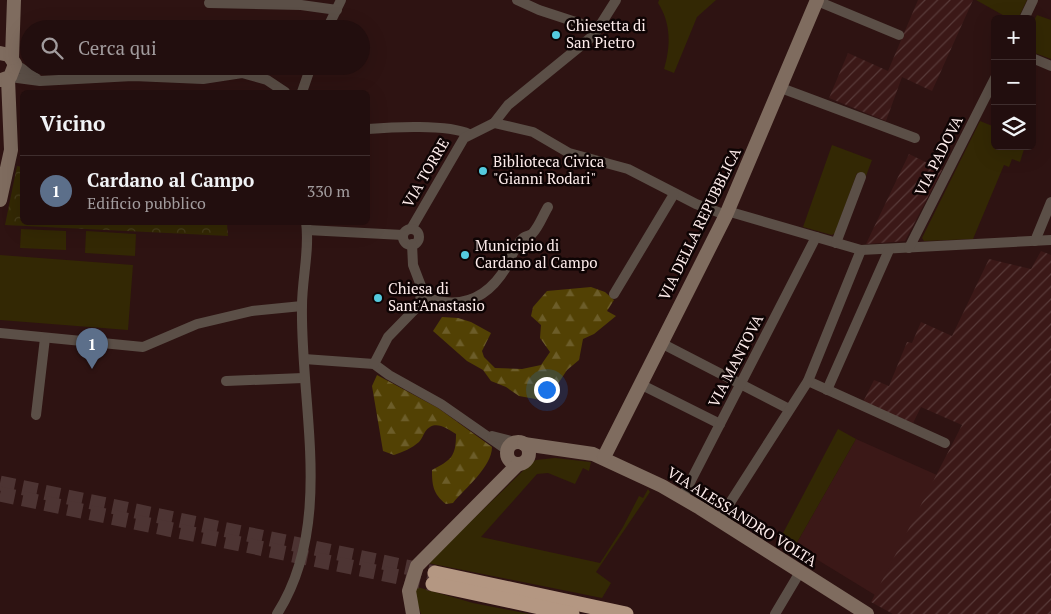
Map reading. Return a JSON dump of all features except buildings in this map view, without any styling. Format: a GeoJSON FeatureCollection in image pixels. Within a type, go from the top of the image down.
{"type":"FeatureCollection","features":[{"type":"Feature","properties":{"kind":"highway"},"geometry":{"type":"LineString","coordinates":[[572,614],[434,579],[626,614]]}},
{"type":"Feature","properties":{"kind":"street"},"geometry":{"type":"LineString","coordinates":[[0,200],[11,150],[6,70],[14,17],[14,0]]}},
{"type":"Feature","properties":{"kind":"street"},"geometry":{"type":"LineString","coordinates":[[332,20],[341,0]]}},
{"type":"Feature","properties":{"kind":"street"},"geometry":{"type":"LineString","coordinates":[[517,0],[539,10],[597,29]]}},
{"type":"Feature","properties":{"kind":"street"},"geometry":{"type":"LineString","coordinates":[[370,129],[399,127],[463,131],[469,134],[494,123],[508,105],[594,35],[616,0]]}},
{"type":"Feature","properties":{"kind":"street"},"geometry":{"type":"LineString","coordinates":[[817,0],[899,35]]}},
{"type":"Feature","properties":{"kind":"street","name":"VIA DELLA REPUBBLICA"},"geometry":{"type":"LineString","coordinates":[[604,457],[727,213],[817,0]]}},
{"type":"Feature","properties":{"kind":"street"},"geometry":{"type":"LineString","coordinates":[[1026,15],[1033,0]]}},
{"type":"Feature","properties":{"kind":"street"},"geometry":{"type":"LineString","coordinates":[[209,2],[301,5],[337,10]]}},
{"type":"Feature","properties":{"kind":"street"},"geometry":{"type":"LineString","coordinates":[[0,49],[14,17]]}},
{"type":"Feature","properties":{"kind":"street"},"geometry":{"type":"LineString","coordinates":[[1036,60],[1051,66]]}},
{"type":"Feature","properties":{"kind":"street"},"geometry":{"type":"LineString","coordinates":[[6,70],[20,75]]}},
{"type":"Feature","properties":{"kind":"street"},"geometry":{"type":"LineString","coordinates":[[21,75],[40,81],[133,76],[203,78],[226,75]]}},
{"type":"Feature","properties":{"kind":"street"},"geometry":{"type":"LineString","coordinates":[[253,75],[259,76],[282,90]]}},
{"type":"Feature","properties":{"kind":"street"},"geometry":{"type":"LineString","coordinates":[[303,90],[308,75]]}},
{"type":"Feature","properties":{"kind":"street","name":"VIA PADOVA"},"geometry":{"type":"LineString","coordinates":[[910,248],[991,86]]}},
{"type":"Feature","properties":{"kind":"street"},"geometry":{"type":"LineString","coordinates":[[781,88],[915,138]]}},
{"type":"Feature","properties":{"kind":"street"},"geometry":{"type":"LineString","coordinates":[[494,123],[533,132],[568,153],[628,169],[696,204],[861,250],[1051,240]]}},
{"type":"Feature","properties":{"kind":"street","name":"VIA TORRE"},"geometry":{"type":"LineString","coordinates":[[407,232],[464,138],[469,134]]}},
{"type":"Feature","properties":{"kind":"street"},"geometry":{"type":"LineString","coordinates":[[836,243],[861,177]]}},
{"type":"Feature","properties":{"kind":"street"},"geometry":{"type":"LineString","coordinates":[[614,294],[674,194]]}},
{"type":"Feature","properties":{"kind":"street"},"geometry":{"type":"LineString","coordinates":[[1036,241],[1051,202]]}},
{"type":"Feature","properties":{"kind":"street"},"geometry":{"type":"LineString","coordinates":[[422,296],[444,302],[460,303],[470,301],[483,293],[503,272],[521,239],[532,234],[548,207]]}},
{"type":"Feature","properties":{"kind":"street"},"geometry":{"type":"LineString","coordinates":[[277,614],[296,576],[309,512],[310,455],[303,378],[302,306],[306,226],[417,232],[418,237],[412,244],[413,265],[421,286],[422,296],[420,304],[388,338],[374,364],[304,359]]}},
{"type":"Feature","properties":{"kind":"street","name":"VIA MANTOVA"},"geometry":{"type":"LineString","coordinates":[[682,498],[816,237]]}},
{"type":"Feature","properties":{"kind":"street"},"geometry":{"type":"LineString","coordinates":[[719,520],[808,381],[861,250]]}},
{"type":"Feature","properties":{"kind":"street"},"geometry":{"type":"LineString","coordinates":[[827,390],[889,250]]}},
{"type":"Feature","properties":{"kind":"street"},"geometry":{"type":"LineString","coordinates":[[0,332],[143,348],[197,324],[252,311],[302,306]]}},
{"type":"Feature","properties":{"kind":"street"},"geometry":{"type":"LineString","coordinates":[[36,415],[45,338]]}},
{"type":"Feature","properties":{"kind":"street"},"geometry":{"type":"LineString","coordinates":[[661,343],[790,409]]}},
{"type":"Feature","properties":{"kind":"street","name":"VIA ALESSANDRO VOLTA"},"geometry":{"type":"LineString","coordinates":[[374,364],[517,453],[568,450],[604,457],[682,498],[719,520],[867,614]]}},
{"type":"Feature","properties":{"kind":"street"},"geometry":{"type":"LineString","coordinates":[[226,382],[303,378]]}},
{"type":"Feature","properties":{"kind":"street"},"geometry":{"type":"LineString","coordinates":[[808,381],[945,443]]}},
{"type":"Feature","properties":{"kind":"street"},"geometry":{"type":"LineString","coordinates":[[640,384],[720,424]]}},
{"type":"Feature","properties":{"kind":"street"},"geometry":{"type":"LineString","coordinates":[[413,614],[409,591],[417,566],[502,478],[517,453]]}},
{"type":"Feature","properties":{"kind":"street"},"geometry":{"type":"LineString","coordinates":[[775,614],[800,572]]}},
{"type":"Feature","properties":{"kind":"shaded area"},"geometry":{"type":"Polygon","coordinates":[[[918,0],[973,0],[932,91],[902,77],[886,121],[829,98],[848,53],[888,71],[918,0]]]}},
{"type":"Feature","properties":{"kind":"shaded area"},"geometry":{"type":"Polygon","coordinates":[[[909,154],[942,170],[905,241],[866,244],[909,154]]]}},
{"type":"Feature","properties":{"kind":"shaded area"},"geometry":{"type":"Polygon","coordinates":[[[1041,251],[1051,255],[1051,614],[893,614],[871,602],[962,425],[921,407],[913,423],[863,402],[874,380],[889,386],[907,342],[912,343],[921,322],[952,336],[989,259],[1031,269],[1041,251]]]}},
{"type":"Feature","properties":{"kind":"shaded area"},"geometry":{"type":"Polygon","coordinates":[[[856,439],[937,475],[875,595],[795,546],[856,439]]]}},
{"type":"Feature","properties":{"kind":"green space"},"geometry":{"type":"Polygon","coordinates":[[[659,0],[716,0],[697,17],[674,73],[664,69],[669,43],[667,27],[658,3],[659,0]]]}},
{"type":"Feature","properties":{"kind":"green space"},"geometry":{"type":"Polygon","coordinates":[[[976,0],[1027,0],[1020,15],[1003,15],[976,0]]]}},
{"type":"Feature","properties":{"kind":"green space"},"geometry":{"type":"Polygon","coordinates":[[[1037,15],[1051,20],[1051,59],[1036,53],[1037,15]]]}},
{"type":"Feature","properties":{"kind":"green space"},"geometry":{"type":"Polygon","coordinates":[[[980,121],[991,125],[991,150],[1024,150],[1020,162],[1012,159],[1009,167],[1004,165],[973,239],[924,241],[922,238],[980,121]]]}},
{"type":"Feature","properties":{"kind":"green space"},"geometry":{"type":"Polygon","coordinates":[[[832,145],[872,160],[866,176],[857,173],[835,233],[832,235],[803,227],[832,145]]]}},
{"type":"Feature","properties":{"kind":"green space"},"geometry":{"type":"Polygon","coordinates":[[[17,166],[20,167],[20,225],[227,225],[228,236],[5,225],[17,166]]]}},
{"type":"Feature","properties":{"kind":"green space"},"geometry":{"type":"Polygon","coordinates":[[[21,229],[66,231],[66,250],[20,248],[21,229]]]}},
{"type":"Feature","properties":{"kind":"green space"},"geometry":{"type":"Polygon","coordinates":[[[86,231],[136,234],[135,256],[85,253],[86,231]]]}},
{"type":"Feature","properties":{"kind":"green space"},"geometry":{"type":"Polygon","coordinates":[[[0,255],[133,265],[128,330],[0,320],[0,255]]]}},
{"type":"Feature","properties":{"kind":"green space"},"geometry":{"type":"Polygon","coordinates":[[[591,287],[605,292],[614,300],[607,311],[616,316],[594,334],[583,339],[579,360],[567,370],[552,393],[541,400],[519,396],[506,387],[491,381],[483,370],[467,361],[433,331],[442,317],[458,318],[471,322],[491,333],[482,351],[484,357],[495,368],[522,369],[541,365],[550,352],[540,338],[541,325],[531,316],[533,307],[547,291],[591,287]]]}},
{"type":"Feature","properties":{"kind":"green space"},"geometry":{"type":"Polygon","coordinates":[[[377,375],[438,408],[492,447],[491,455],[483,470],[453,503],[446,504],[436,493],[433,485],[432,470],[451,457],[455,448],[456,434],[436,425],[429,428],[419,442],[407,450],[394,455],[383,451],[372,386],[377,375]]]}},
{"type":"Feature","properties":{"kind":"green space"},"geometry":{"type":"Polygon","coordinates":[[[838,429],[856,439],[795,546],[781,537],[838,429]]]}},
{"type":"Feature","properties":{"kind":"green space"},"geometry":{"type":"Polygon","coordinates":[[[555,458],[591,462],[589,471],[583,468],[575,484],[548,473],[537,474],[481,537],[600,563],[623,527],[639,496],[643,498],[648,489],[650,492],[596,572],[611,583],[602,598],[428,563],[530,464],[536,460],[555,458]]]}},
{"type":"Feature","properties":{"kind":"green space"},"geometry":{"type":"Polygon","coordinates":[[[414,586],[473,603],[530,614],[421,614],[414,594],[414,586]]]}},
{"type":"Feature","properties":{"kind":"tunnel"},"geometry":{"type":"LineString","coordinates":[[0,483],[435,573]]}},
{"type":"Feature","properties":{"kind":"tunnel"},"geometry":{"type":"LineString","coordinates":[[0,494],[433,584]]}},
{"type":"Feature","properties":{"kind":"place","name":"Chiesetta di San Pietro"},"geometry":{"type":"Point","coordinates":[556,35]}},
{"type":"Feature","properties":{"kind":"place","name":"Biblioteca Civica \"Gianni Rodari\""},"geometry":{"type":"Point","coordinates":[483,171]}},
{"type":"Feature","properties":{"kind":"place","name":"Municipio di Cardano al Campo"},"geometry":{"type":"Point","coordinates":[465,255]}},
{"type":"Feature","properties":{"kind":"place","name":"Chiesa di Sant'Anastasio"},"geometry":{"type":"Point","coordinates":[378,298]}},
{"type":"Feature","properties":{"kind":"place","name":"Cardano al Campo"},"geometry":{"type":"Point","coordinates":[92,369]}}]}
